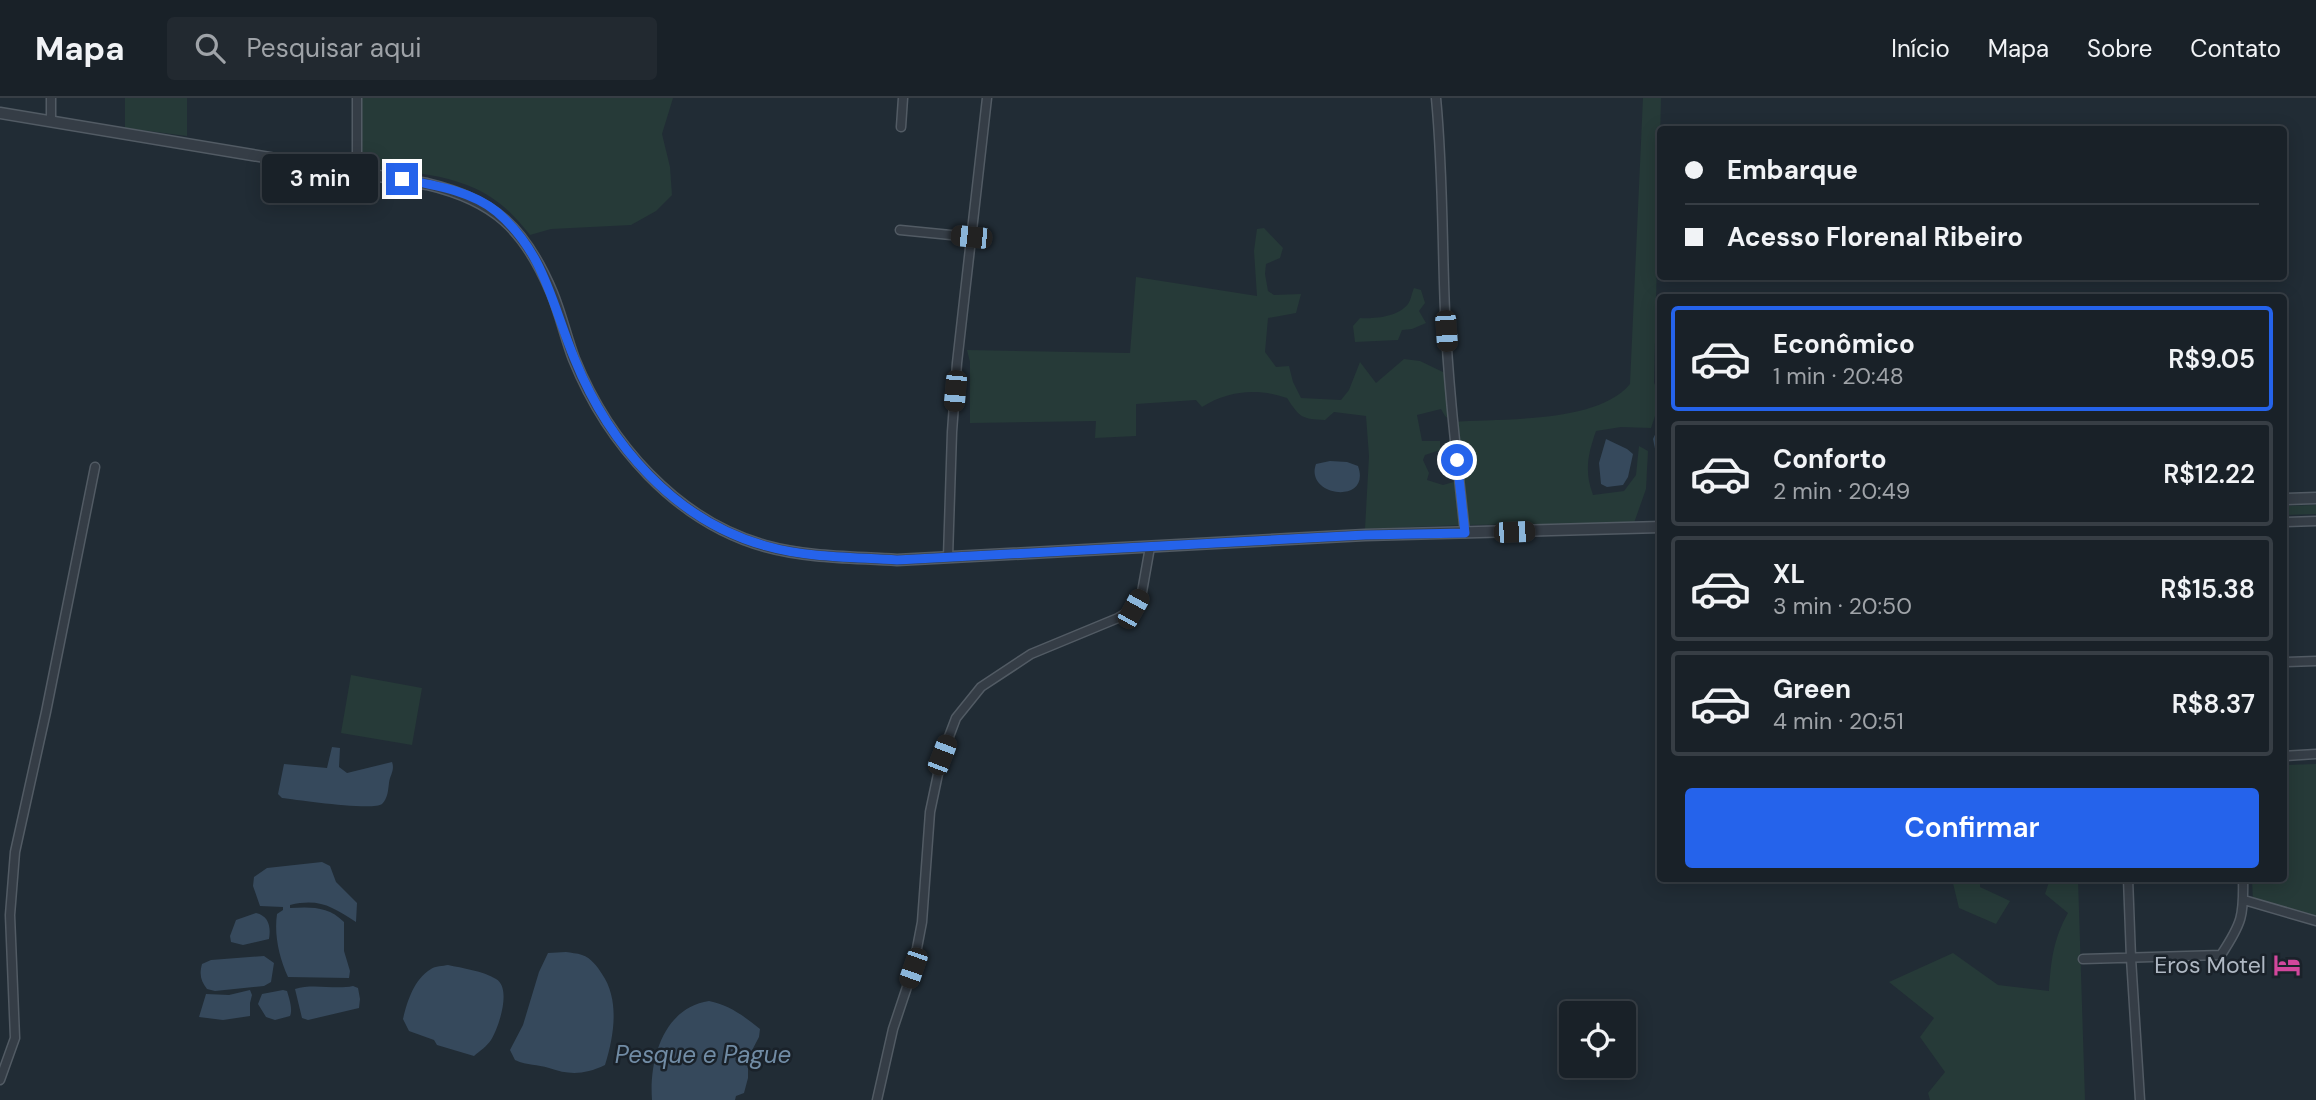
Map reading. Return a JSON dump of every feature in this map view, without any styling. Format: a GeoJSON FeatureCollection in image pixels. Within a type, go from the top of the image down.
{"type":"FeatureCollection","features":[{"type":"Feature","properties":{"kind":"street"},"geometry":{"type":"LineString","coordinates":[[51,98],[51,121]]}},
{"type":"Feature","properties":{"kind":"street"},"geometry":{"type":"LineString","coordinates":[[356,98],[357,171]]}},
{"type":"Feature","properties":{"kind":"street"},"geometry":{"type":"LineString","coordinates":[[901,127],[903,98]]}},
{"type":"Feature","properties":{"kind":"street"},"geometry":{"type":"LineString","coordinates":[[948,557],[952,432],[987,98]]}},
{"type":"Feature","properties":{"kind":"street"},"geometry":{"type":"LineString","coordinates":[[1436,98],[1444,202],[1445,310],[1465,533]]}},
{"type":"Feature","properties":{"kind":"street"},"geometry":{"type":"LineString","coordinates":[[0,113],[357,171],[451,189],[495,210],[525,242],[539,266],[552,294],[575,360],[597,406],[625,448],[668,493],[701,517],[736,535],[766,546],[820,555],[897,560],[1365,535],[1657,527]]}},
{"type":"Feature","properties":{"kind":"street"},"geometry":{"type":"LineString","coordinates":[[900,230],[971,237]]}},
{"type":"Feature","properties":{"kind":"street"},"geometry":{"type":"LineString","coordinates":[[0,1080],[15,1038],[10,915],[15,852],[95,467]]}},
{"type":"Feature","properties":{"kind":"street"},"geometry":{"type":"LineString","coordinates":[[2287,499],[2316,498]]}},
{"type":"Feature","properties":{"kind":"street"},"geometry":{"type":"LineString","coordinates":[[2287,522],[2316,521]]}},
{"type":"Feature","properties":{"kind":"street"},"geometry":{"type":"LineString","coordinates":[[877,1100],[893,1029],[913,968],[922,922],[930,812],[942,755],[956,718],[981,687],[1031,654],[1118,618],[1133,609],[1142,592],[1150,547]]}},
{"type":"Feature","properties":{"kind":"street"},"geometry":{"type":"LineString","coordinates":[[2287,662],[2316,661]]}},
{"type":"Feature","properties":{"kind":"street"},"geometry":{"type":"LineString","coordinates":[[2287,755],[2316,754]]}},
{"type":"Feature","properties":{"kind":"street"},"geometry":{"type":"LineString","coordinates":[[2128,882],[2130,958],[2140,1100]]}},
{"type":"Feature","properties":{"kind":"street"},"geometry":{"type":"LineString","coordinates":[[2083,959],[2221,955],[2235,935],[2244,911],[2243,882]]}},
{"type":"Feature","properties":{"kind":"street"},"geometry":{"type":"LineString","coordinates":[[2244,900],[2316,921]]}},
{"type":"Feature","properties":{"kind":"green space"},"geometry":{"type":"Polygon","coordinates":[[[125,98],[187,98],[187,136],[125,128],[125,98]]]}},
{"type":"Feature","properties":{"kind":"green space"},"geometry":{"type":"Polygon","coordinates":[[[357,98],[673,98],[662,134],[670,167],[672,195],[656,211],[631,225],[551,229],[530,235],[499,203],[467,185],[431,175],[356,167],[357,98]]]}},
{"type":"Feature","properties":{"kind":"green space"},"geometry":{"type":"Polygon","coordinates":[[[1643,98],[1661,98],[1660,126],[1657,126],[1654,383],[1657,387],[1657,410],[1651,428],[1621,427],[1596,431],[1588,470],[1593,495],[1624,491],[1636,475],[1639,446],[1648,451],[1646,489],[1634,523],[1365,529],[1369,456],[1366,416],[1334,412],[1325,420],[1306,418],[1287,398],[1244,392],[1223,397],[1202,407],[1196,400],[1136,404],[1136,436],[1095,438],[1096,421],[970,423],[970,362],[967,350],[1130,353],[1136,277],[1257,296],[1254,251],[1257,229],[1264,228],[1283,248],[1280,258],[1266,264],[1268,291],[1274,295],[1301,294],[1296,313],[1268,318],[1265,352],[1276,367],[1289,366],[1301,398],[1341,400],[1349,390],[1360,362],[1376,383],[1404,359],[1420,361],[1445,373],[1450,420],[1441,409],[1417,415],[1422,441],[1440,441],[1440,450],[1425,455],[1423,460],[1429,473],[1427,480],[1443,485],[1457,481],[1453,422],[1521,419],[1572,413],[1615,397],[1630,384],[1643,98]]]}},
{"type":"Feature","properties":{"kind":"green space"},"geometry":{"type":"Polygon","coordinates":[[[1414,288],[1421,290],[1425,303],[1419,311],[1426,323],[1402,330],[1398,340],[1355,342],[1353,326],[1360,318],[1398,312],[1408,304],[1414,288]]]}},
{"type":"Feature","properties":{"kind":"green space"},"geometry":{"type":"Polygon","coordinates":[[[2316,505],[2316,514],[2287,515],[2287,506],[2316,505]]]}},
{"type":"Feature","properties":{"kind":"green space"},"geometry":{"type":"Polygon","coordinates":[[[351,675],[422,688],[412,745],[341,733],[351,675]]]}},
{"type":"Feature","properties":{"kind":"green space"},"geometry":{"type":"Polygon","coordinates":[[[2316,764],[2316,916],[2253,901],[2252,882],[2287,882],[2287,765],[2316,764]]]}},
{"type":"Feature","properties":{"kind":"green space"},"geometry":{"type":"Polygon","coordinates":[[[1953,882],[1980,882],[1980,887],[2010,901],[1996,924],[1959,908],[1953,882]]]}},
{"type":"Feature","properties":{"kind":"green space"},"geometry":{"type":"Polygon","coordinates":[[[2049,882],[2078,882],[2085,1100],[1930,1100],[1928,1093],[1945,1072],[1920,1037],[1934,1018],[1889,982],[1953,953],[1998,985],[2049,991],[2054,951],[2068,913],[2045,894],[2049,882]]]}},
{"type":"Feature","properties":{"kind":"water"},"geometry":{"type":"Polygon","coordinates":[[[1657,430],[1657,458],[1653,439],[1657,430]]]}},
{"type":"Feature","properties":{"kind":"water"},"geometry":{"type":"Polygon","coordinates":[[[1606,439],[1633,454],[1628,477],[1623,485],[1607,487],[1601,484],[1599,463],[1606,439]]]}},
{"type":"Feature","properties":{"kind":"water"},"geometry":{"type":"Polygon","coordinates":[[[1330,461],[1358,466],[1360,478],[1356,487],[1338,492],[1319,484],[1315,475],[1316,464],[1330,461]]]}},
{"type":"Feature","properties":{"kind":"water"},"geometry":{"type":"Polygon","coordinates":[[[332,747],[340,748],[339,767],[347,773],[392,762],[393,770],[382,804],[335,804],[282,798],[278,794],[284,764],[327,768],[332,747]]]}},
{"type":"Feature","properties":{"kind":"water"},"geometry":{"type":"Polygon","coordinates":[[[322,862],[330,866],[336,882],[357,903],[356,922],[318,903],[300,903],[290,905],[290,908],[325,910],[344,922],[344,951],[350,971],[349,978],[288,977],[276,930],[277,914],[283,907],[260,906],[253,886],[254,877],[267,868],[322,862]]]}},
{"type":"Feature","properties":{"kind":"water"},"geometry":{"type":"Polygon","coordinates":[[[256,913],[268,923],[269,939],[243,945],[231,942],[230,936],[236,920],[256,913]]]}},
{"type":"Feature","properties":{"kind":"water"},"geometry":{"type":"Polygon","coordinates":[[[566,952],[585,956],[596,965],[608,984],[614,1018],[605,1065],[577,1073],[520,1062],[515,1060],[510,1050],[523,1025],[539,972],[548,953],[566,952]]]}},
{"type":"Feature","properties":{"kind":"water"},"geometry":{"type":"Polygon","coordinates":[[[264,956],[274,963],[271,982],[264,986],[215,991],[207,989],[202,980],[202,964],[211,960],[264,956]]]}},
{"type":"Feature","properties":{"kind":"water"},"geometry":{"type":"Polygon","coordinates":[[[448,965],[491,976],[501,984],[503,990],[503,1008],[494,1034],[474,1056],[437,1045],[434,1040],[409,1031],[403,1019],[409,998],[425,973],[448,965]]]}},
{"type":"Feature","properties":{"kind":"water"},"geometry":{"type":"Polygon","coordinates":[[[358,988],[359,1008],[308,1020],[302,1018],[295,989],[358,988]]]}},
{"type":"Feature","properties":{"kind":"water"},"geometry":{"type":"Polygon","coordinates":[[[250,990],[250,1016],[223,1020],[199,1017],[206,994],[229,995],[250,990]]]}},
{"type":"Feature","properties":{"kind":"water"},"geometry":{"type":"Polygon","coordinates":[[[287,991],[290,1000],[290,1016],[275,1020],[266,1017],[258,1004],[262,994],[287,991]]]}},
{"type":"Feature","properties":{"kind":"water","name":"Pesque e Pague"},"geometry":{"type":"Polygon","coordinates":[[[709,1001],[736,1012],[760,1029],[759,1037],[748,1058],[748,1078],[744,1093],[736,1096],[735,1100],[652,1100],[653,1069],[662,1038],[680,1014],[709,1001]]]}},
{"type":"Feature","properties":{"kind":"place","name":"Eros Motel"},"geometry":{"type":"Point","coordinates":[2287,965]}},
{"type":"Feature","properties":{"kind":"route"},"geometry":{"type":"LineString","coordinates":[[402,179],[451,189],[495,210],[525,242],[539,266],[552,294],[575,360],[597,406],[625,448],[668,493],[701,517],[736,535],[766,546],[820,555],[897,560],[1365,535],[1465,533],[1457,460]]}}]}
